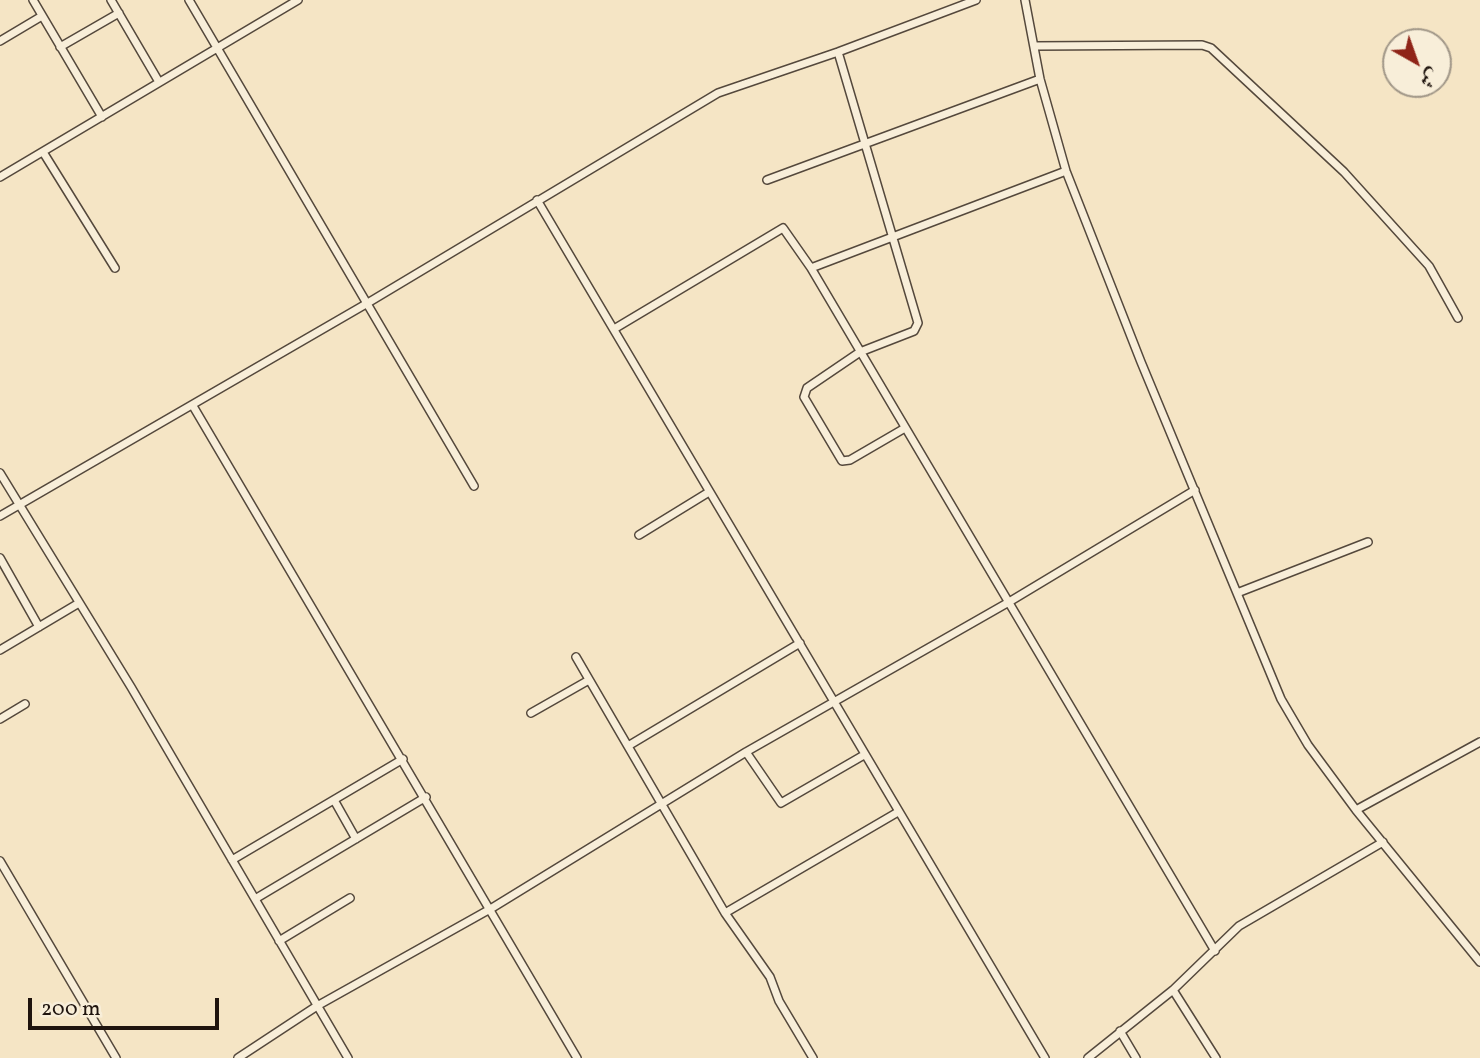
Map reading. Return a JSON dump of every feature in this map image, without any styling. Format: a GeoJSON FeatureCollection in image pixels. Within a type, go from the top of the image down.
{"type":"FeatureCollection","features":[{"type":"Feature","properties":{"kind":"street"},"geometry":{"type":"LineString","coordinates":[[33,0],[102,117]]}},
{"type":"Feature","properties":{"kind":"street"},"geometry":{"type":"LineString","coordinates":[[111,0],[159,82]]}},
{"type":"Feature","properties":{"kind":"street"},"geometry":{"type":"LineString","coordinates":[[189,0],[474,486]]}},
{"type":"Feature","properties":{"kind":"street"},"geometry":{"type":"LineString","coordinates":[[0,177],[298,0]]}},
{"type":"Feature","properties":{"kind":"street"},"geometry":{"type":"LineString","coordinates":[[0,516],[193,406],[718,93],[838,52],[976,0]]}},
{"type":"Feature","properties":{"kind":"street"},"geometry":{"type":"LineString","coordinates":[[1025,0],[1040,79],[1066,171],[1287,711],[1356,810],[1480,962]]}},
{"type":"Feature","properties":{"kind":"street"},"geometry":{"type":"LineString","coordinates":[[60,47],[119,13]]}},
{"type":"Feature","properties":{"kind":"street"},"geometry":{"type":"LineString","coordinates":[[0,41],[42,16]]}},
{"type":"Feature","properties":{"kind":"street"},"geometry":{"type":"LineString","coordinates":[[1034,46],[1202,45],[1211,48],[1344,172],[1429,265],[1458,318]]}},
{"type":"Feature","properties":{"kind":"street"},"geometry":{"type":"LineString","coordinates":[[838,52],[918,323],[912,332],[860,352],[810,386],[804,394],[839,459],[850,460],[905,428]]}},
{"type":"Feature","properties":{"kind":"street"},"geometry":{"type":"LineString","coordinates":[[767,180],[1040,79]]}},
{"type":"Feature","properties":{"kind":"street"},"geometry":{"type":"LineString","coordinates":[[43,152],[115,268]]}},
{"type":"Feature","properties":{"kind":"street"},"geometry":{"type":"LineString","coordinates":[[811,268],[1066,171]]}},
{"type":"Feature","properties":{"kind":"street"},"geometry":{"type":"LineString","coordinates":[[537,200],[1045,1058]]}},
{"type":"Feature","properties":{"kind":"street"},"geometry":{"type":"LineString","coordinates":[[614,329],[783,228],[811,268],[1215,951]]}},
{"type":"Feature","properties":{"kind":"street"},"geometry":{"type":"LineString","coordinates":[[193,406],[492,908],[578,1058]]}},
{"type":"Feature","properties":{"kind":"street"},"geometry":{"type":"LineString","coordinates":[[0,473],[348,1058]]}},
{"type":"Feature","properties":{"kind":"street"},"geometry":{"type":"LineString","coordinates":[[238,1058],[317,1006],[492,908],[662,807],[747,752],[1009,602],[1195,490]]}},
{"type":"Feature","properties":{"kind":"street"},"geometry":{"type":"LineString","coordinates":[[639,535],[709,492]]}},
{"type":"Feature","properties":{"kind":"street"},"geometry":{"type":"LineString","coordinates":[[1237,593],[1368,542]]}},
{"type":"Feature","properties":{"kind":"street"},"geometry":{"type":"LineString","coordinates":[[0,558],[39,627]]}},
{"type":"Feature","properties":{"kind":"street"},"geometry":{"type":"LineString","coordinates":[[0,650],[79,603]]}},
{"type":"Feature","properties":{"kind":"street"},"geometry":{"type":"LineString","coordinates":[[628,746],[800,643]]}},
{"type":"Feature","properties":{"kind":"street"},"geometry":{"type":"LineString","coordinates":[[576,657],[725,913],[770,977],[779,1001],[813,1058]]}},
{"type":"Feature","properties":{"kind":"street"},"geometry":{"type":"LineString","coordinates":[[531,713],[589,680]]}},
{"type":"Feature","properties":{"kind":"street"},"geometry":{"type":"LineString","coordinates":[[0,719],[25,704]]}},
{"type":"Feature","properties":{"kind":"street"},"geometry":{"type":"LineString","coordinates":[[1356,810],[1480,742]]}},
{"type":"Feature","properties":{"kind":"street"},"geometry":{"type":"LineString","coordinates":[[747,752],[781,803],[864,755]]}},
{"type":"Feature","properties":{"kind":"street"},"geometry":{"type":"LineString","coordinates":[[232,860],[403,759]]}},
{"type":"Feature","properties":{"kind":"street"},"geometry":{"type":"LineString","coordinates":[[255,899],[426,797]]}},
{"type":"Feature","properties":{"kind":"street"},"geometry":{"type":"LineString","coordinates":[[334,800],[356,839]]}},
{"type":"Feature","properties":{"kind":"street"},"geometry":{"type":"LineString","coordinates":[[725,913],[898,813]]}},
{"type":"Feature","properties":{"kind":"street"},"geometry":{"type":"LineString","coordinates":[[1090,1057],[1173,990],[1239,926],[1383,842]]}},
{"type":"Feature","properties":{"kind":"street"},"geometry":{"type":"LineString","coordinates":[[0,861],[116,1058]]}},
{"type":"Feature","properties":{"kind":"street"},"geometry":{"type":"LineString","coordinates":[[279,941],[350,898]]}},
{"type":"Feature","properties":{"kind":"street"},"geometry":{"type":"LineString","coordinates":[[1173,990],[1216,1058]]}},
{"type":"Feature","properties":{"kind":"street"},"geometry":{"type":"LineString","coordinates":[[1120,1031],[1136,1058]]}}]}
